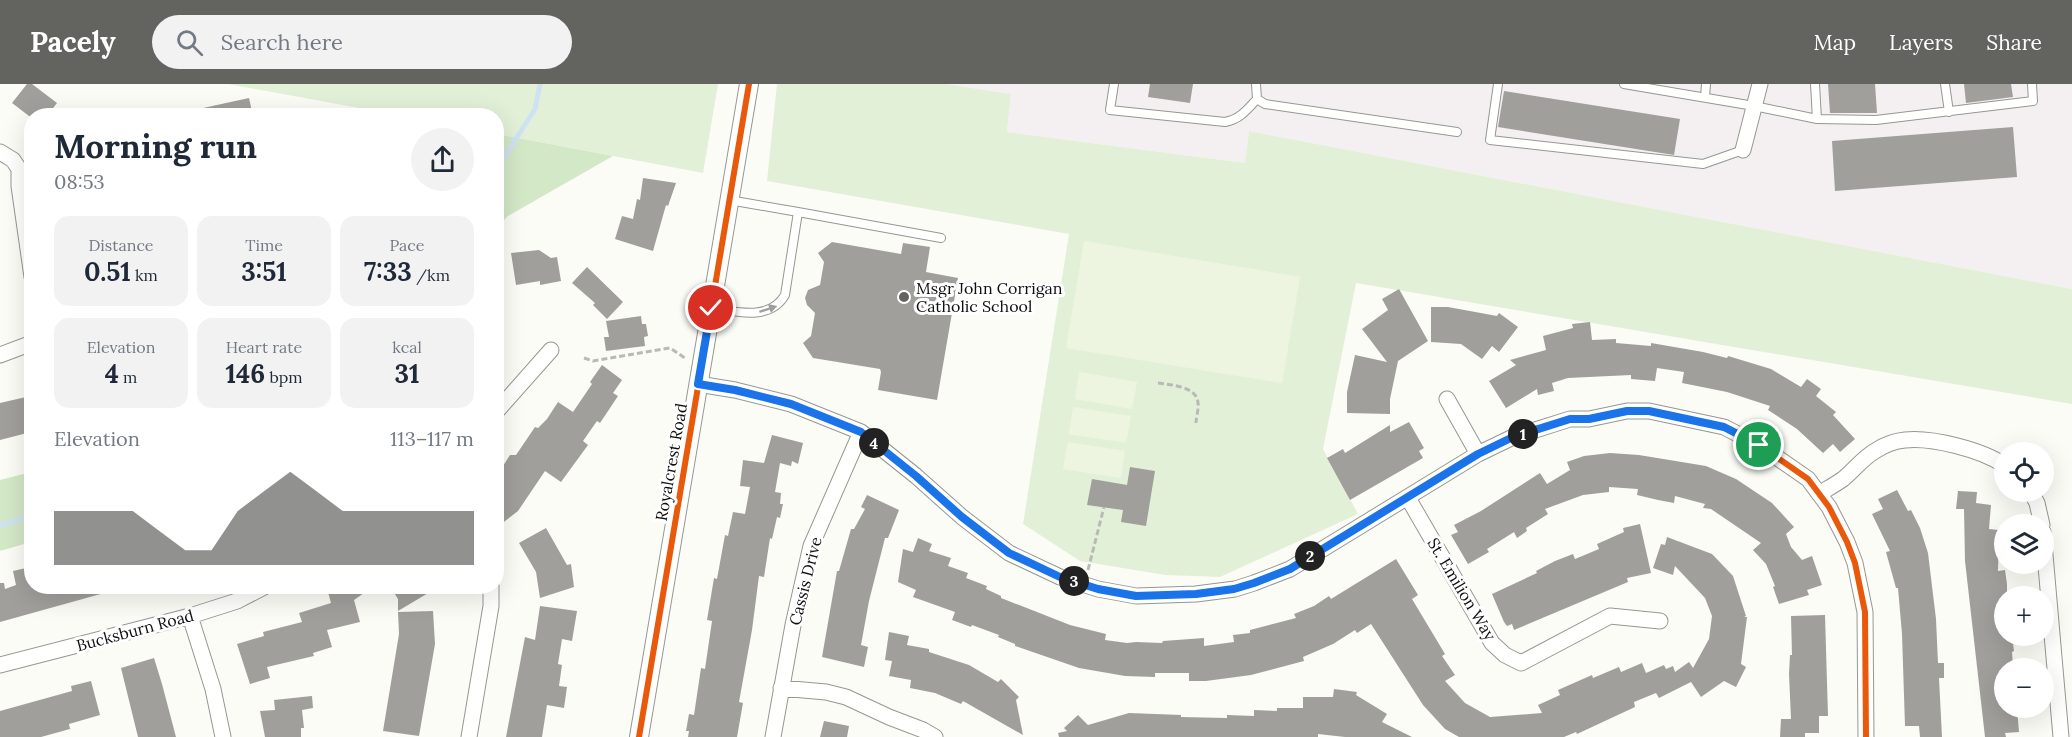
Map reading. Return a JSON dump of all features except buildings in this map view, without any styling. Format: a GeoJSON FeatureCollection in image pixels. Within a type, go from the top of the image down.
{"type":"FeatureCollection","features":[{"type":"Feature","properties":{"kind":"street","name":"Royalcrest Road"},"geometry":{"type":"LineString","coordinates":[[639,737],[748,84]]}},
{"type":"Feature","properties":{"kind":"street"},"geometry":{"type":"LineString","coordinates":[[1743,150],[1760,84]]}},
{"type":"Feature","properties":{"kind":"street"},"geometry":{"type":"LineString","coordinates":[[0,152],[13,160],[19,169],[24,221]]}},
{"type":"Feature","properties":{"kind":"street"},"geometry":{"type":"LineString","coordinates":[[0,355],[24,346]]}},
{"type":"Feature","properties":{"kind":"street"},"geometry":{"type":"LineString","coordinates":[[504,403],[551,350]]}},
{"type":"Feature","properties":{"kind":"street"},"geometry":{"type":"LineString","coordinates":[[698,384],[735,390],[791,404],[861,432],[962,517],[1009,553],[1060,577],[1098,589],[1136,596],[1196,594],[1234,589],[1290,569],[1478,454],[1513,437],[1570,419],[1589,419],[1627,411],[1649,411],[1724,427],[1759,445],[1808,479],[1829,507],[1847,542],[1855,563],[1865,612],[1866,737]]}},
{"type":"Feature","properties":{"kind":"street"},"geometry":{"type":"LineString","coordinates":[[1447,399],[1478,454]]}},
{"type":"Feature","properties":{"kind":"street","name":"Cassis Drive"},"geometry":{"type":"LineString","coordinates":[[773,737],[811,546],[861,432]]}},
{"type":"Feature","properties":{"kind":"street"},"geometry":{"type":"LineString","coordinates":[[1819,494],[1842,480],[1872,452],[1888,444],[1906,440],[1928,440],[1956,446],[1994,459]]}},
{"type":"Feature","properties":{"kind":"street","name":"St. Emilion Way"},"geometry":{"type":"LineString","coordinates":[[1408,498],[1492,643],[1505,655],[1521,663],[1610,616],[1660,621]]}},
{"type":"Feature","properties":{"kind":"street"},"geometry":{"type":"LineString","coordinates":[[2047,574],[2061,737]]}},
{"type":"Feature","properties":{"kind":"street","name":"Bucksburn Road"},"geometry":{"type":"LineString","coordinates":[[0,665],[190,616],[237,601],[251,594]]}},
{"type":"Feature","properties":{"kind":"street"},"geometry":{"type":"LineString","coordinates":[[469,737],[491,606],[491,594]]}},
{"type":"Feature","properties":{"kind":"street"},"geometry":{"type":"LineString","coordinates":[[190,616],[213,689],[223,737]]}},
{"type":"Feature","properties":{"kind":"street"},"geometry":{"type":"LineString","coordinates":[[781,688],[826,692],[846,697],[935,737]]}},
{"type":"Feature","properties":{"kind":"lane"},"geometry":{"type":"LineString","coordinates":[[1114,84],[1110,110],[1225,122],[1234,121],[1243,115],[1257,99],[1256,84]]}},
{"type":"Feature","properties":{"kind":"lane"},"geometry":{"type":"LineString","coordinates":[[1498,84],[1490,140],[1703,164],[1743,150]]}},
{"type":"Feature","properties":{"kind":"lane"},"geometry":{"type":"LineString","coordinates":[[1624,84],[1816,118],[1876,120],[2033,101],[2032,84]]}},
{"type":"Feature","properties":{"kind":"lane"},"geometry":{"type":"LineString","coordinates":[[1705,98],[1706,84]]}},
{"type":"Feature","properties":{"kind":"lane"},"geometry":{"type":"LineString","coordinates":[[1815,84],[1816,118]]}},
{"type":"Feature","properties":{"kind":"lane"},"geometry":{"type":"LineString","coordinates":[[1945,84],[1949,112]]}},
{"type":"Feature","properties":{"kind":"lane"},"geometry":{"type":"LineString","coordinates":[[1257,99],[1265,104],[1457,132]]}},
{"type":"Feature","properties":{"kind":"lane"},"geometry":{"type":"LineString","coordinates":[[729,200],[941,238]]}},
{"type":"Feature","properties":{"kind":"lane"},"geometry":{"type":"LineString","coordinates":[[711,308],[750,313],[770,311],[780,305],[785,295],[798,212]]}},
{"type":"Feature","properties":{"kind":"path"},"geometry":{"type":"LineString","coordinates":[[584,358],[593,361],[670,348],[688,360]]}},
{"type":"Feature","properties":{"kind":"path"},"geometry":{"type":"LineString","coordinates":[[1158,383],[1186,388],[1193,393],[1198,401],[1196,423]]}},
{"type":"Feature","properties":{"kind":"path"},"geometry":{"type":"LineString","coordinates":[[1084,584],[1104,507]]}},
{"type":"Feature","properties":{"kind":"shaded area"},"geometry":{"type":"Polygon","coordinates":[[[947,84],[2072,84],[2072,289],[1249,131],[1245,163],[1007,132],[1011,94],[947,84]]]}},
{"type":"Feature","properties":{"kind":"green space"},"geometry":{"type":"Polygon","coordinates":[[[228,84],[718,84],[703,173],[504,135],[504,108],[359,108],[228,84]]]}},
{"type":"Feature","properties":{"kind":"green space"},"geometry":{"type":"Polygon","coordinates":[[[777,84],[947,84],[1011,94],[1007,132],[1245,163],[1249,131],[2072,289],[2072,404],[1356,283],[1323,449],[1358,514],[1220,577],[1165,575],[1080,561],[1023,524],[1069,234],[767,181],[777,84]]]}},
{"type":"Feature","properties":{"kind":"green space"},"geometry":{"type":"Polygon","coordinates":[[[504,135],[613,156],[504,220],[504,135]]]}},
{"type":"Feature","properties":{"kind":"green space"},"geometry":{"type":"Polygon","coordinates":[[[1084,241],[1300,277],[1282,383],[1066,348],[1084,241]]]}},
{"type":"Feature","properties":{"kind":"green space"},"geometry":{"type":"Polygon","coordinates":[[[1079,372],[1137,382],[1132,409],[1075,399],[1079,372]]]}},
{"type":"Feature","properties":{"kind":"green space"},"geometry":{"type":"Polygon","coordinates":[[[1073,407],[1131,416],[1126,443],[1069,434],[1073,407]]]}},
{"type":"Feature","properties":{"kind":"green space"},"geometry":{"type":"Polygon","coordinates":[[[1068,442],[1125,451],[1121,478],[1063,469],[1068,442]]]}},
{"type":"Feature","properties":{"kind":"green space"},"geometry":{"type":"Polygon","coordinates":[[[24,474],[24,544],[0,551],[0,480],[24,474]]]}},
{"type":"Feature","properties":{"kind":"waterway"},"geometry":{"type":"LineString","coordinates":[[504,157],[535,109],[540,84]]}},
{"type":"Feature","properties":{"kind":"waterway"},"geometry":{"type":"LineString","coordinates":[[0,526],[24,518]]}},
{"type":"Feature","properties":{"kind":"cycle path"},"geometry":{"type":"LineString","coordinates":[[639,737],[749,84]]}},
{"type":"Feature","properties":{"kind":"cycle path"},"geometry":{"type":"LineString","coordinates":[[698,384],[735,390],[791,404],[861,432],[962,517],[1009,553],[1060,577],[1098,589],[1136,596],[1196,594],[1235,589],[1290,569],[1478,454],[1513,437],[1570,419],[1589,419],[1627,411],[1649,411],[1724,427],[1759,445],[1808,479],[1829,507],[1847,542],[1855,563],[1865,612],[1866,737]]}},
{"type":"Feature","properties":{"kind":"place","name":"Msgr John Corrigan Catholic School"},"geometry":{"type":"Point","coordinates":[904,297]}},
{"type":"Feature","properties":{"kind":"route"},"geometry":{"type":"LineString","coordinates":[[711,308],[698,384],[735,390],[791,404],[861,432],[962,517],[1009,553],[1060,577],[1098,589],[1136,596],[1196,594],[1234,589],[1290,569],[1478,454],[1513,437],[1570,419],[1589,419],[1627,411],[1649,411],[1724,427],[1759,445]]}}]}
